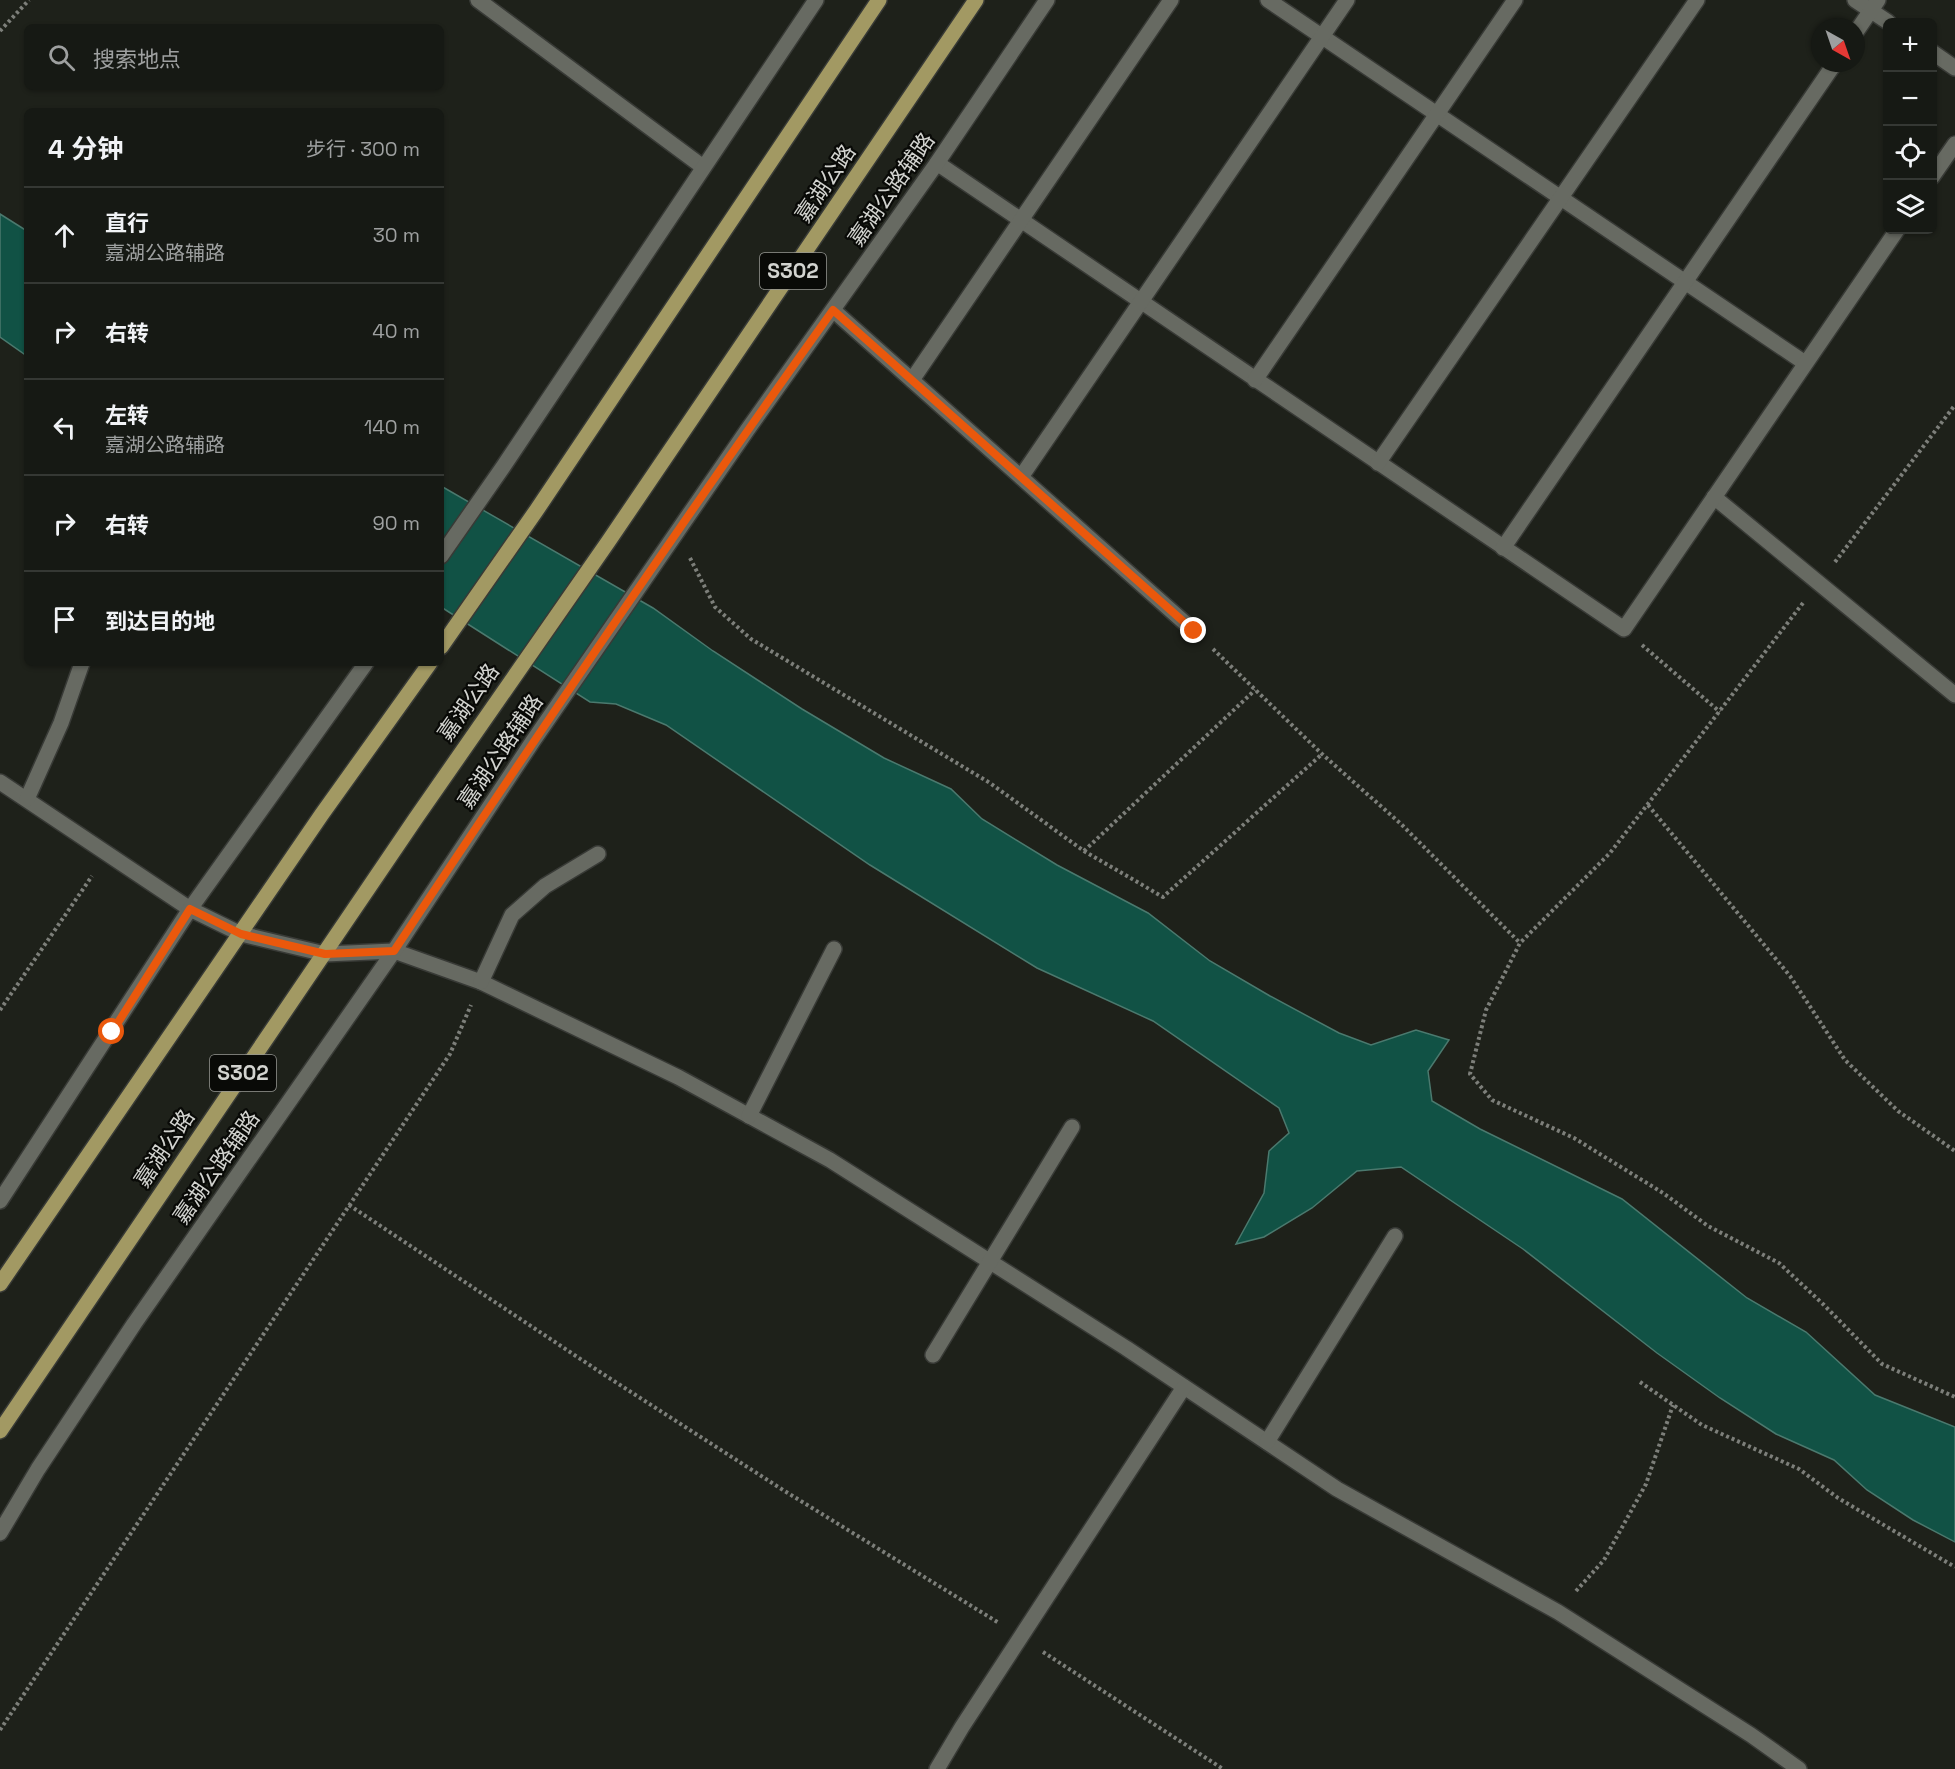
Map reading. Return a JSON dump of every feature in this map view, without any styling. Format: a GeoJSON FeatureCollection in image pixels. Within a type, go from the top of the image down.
{"type":"FeatureCollection","features":[{"type":"Feature","properties":{"kind":"main road"},"geometry":{"type":"LineString","coordinates":[[444,643],[536,511],[879,0]]}},
{"type":"Feature","properties":{"kind":"main road","name":"嘉湖公路"},"geometry":{"type":"LineString","coordinates":[[0,1431],[976,0]]}},
{"type":"Feature","properties":{"kind":"main road"},"geometry":{"type":"LineString","coordinates":[[0,1284],[322,814],[428,666]]}},
{"type":"Feature","properties":{"kind":"street"},"geometry":{"type":"LineString","coordinates":[[478,0],[704,167]]}},
{"type":"Feature","properties":{"kind":"street"},"geometry":{"type":"LineString","coordinates":[[444,552],[816,0]]}},
{"type":"Feature","properties":{"kind":"street","name":"嘉湖公路辅路"},"geometry":{"type":"LineString","coordinates":[[0,1533],[38,1468],[134,1324],[394,951],[533,741],[748,429],[937,163],[1047,0]]}},
{"type":"Feature","properties":{"kind":"street"},"geometry":{"type":"LineString","coordinates":[[912,380],[1171,0]]}},
{"type":"Feature","properties":{"kind":"street"},"geometry":{"type":"LineString","coordinates":[[1268,0],[1806,363]]}},
{"type":"Feature","properties":{"kind":"street"},"geometry":{"type":"LineString","coordinates":[[1021,477],[1347,0]]}},
{"type":"Feature","properties":{"kind":"street"},"geometry":{"type":"LineString","coordinates":[[1255,380],[1515,0]]}},
{"type":"Feature","properties":{"kind":"street"},"geometry":{"type":"LineString","coordinates":[[1378,463],[1697,0]]}},
{"type":"Feature","properties":{"kind":"street"},"geometry":{"type":"LineString","coordinates":[[1855,0],[1874,5],[1885,18]]}},
{"type":"Feature","properties":{"kind":"street"},"geometry":{"type":"LineString","coordinates":[[1865,18],[1874,5]]}},
{"type":"Feature","properties":{"kind":"street"},"geometry":{"type":"LineString","coordinates":[[1937,55],[1955,68]]}},
{"type":"Feature","properties":{"kind":"street"},"geometry":{"type":"LineString","coordinates":[[1503,548],[1829,72]]}},
{"type":"Feature","properties":{"kind":"street"},"geometry":{"type":"LineString","coordinates":[[1937,170],[1955,144]]}},
{"type":"Feature","properties":{"kind":"street"},"geometry":{"type":"LineString","coordinates":[[937,163],[1624,629],[1894,234]]}},
{"type":"Feature","properties":{"kind":"street"},"geometry":{"type":"LineString","coordinates":[[833,310],[1194,631]]}},
{"type":"Feature","properties":{"kind":"street"},"geometry":{"type":"LineString","coordinates":[[1714,497],[1955,695]]}},
{"type":"Feature","properties":{"kind":"street"},"geometry":{"type":"LineString","coordinates":[[27,799],[62,723],[81,666]]}},
{"type":"Feature","properties":{"kind":"street"},"geometry":{"type":"LineString","coordinates":[[0,1201],[190,909],[364,666]]}},
{"type":"Feature","properties":{"kind":"street"},"geometry":{"type":"LineString","coordinates":[[0,782],[190,909],[241,934],[325,954],[394,951],[481,982],[678,1077],[830,1160],[1126,1348],[1337,1489],[1558,1612],[1751,1735],[1799,1769]]}},
{"type":"Feature","properties":{"kind":"street"},"geometry":{"type":"LineString","coordinates":[[481,982],[512,915],[545,886],[598,854]]}},
{"type":"Feature","properties":{"kind":"street"},"geometry":{"type":"LineString","coordinates":[[749,1116],[834,949]]}},
{"type":"Feature","properties":{"kind":"street"},"geometry":{"type":"LineString","coordinates":[[933,1355],[1072,1127]]}},
{"type":"Feature","properties":{"kind":"street"},"geometry":{"type":"LineString","coordinates":[[1267,1442],[1395,1236]]}},
{"type":"Feature","properties":{"kind":"street"},"geometry":{"type":"LineString","coordinates":[[937,1769],[1184,1387]]}},
{"type":"Feature","properties":{"kind":"path"},"geometry":{"type":"LineString","coordinates":[[0,31],[29,0]]}},
{"type":"Feature","properties":{"kind":"path"},"geometry":{"type":"LineString","coordinates":[[1955,405],[1610,854],[1520,944],[1486,1010],[1470,1074],[1492,1100],[1574,1138],[1663,1193],[1708,1226],[1779,1263],[1882,1364],[1955,1397]]}},
{"type":"Feature","properties":{"kind":"path"},"geometry":{"type":"LineString","coordinates":[[677,534],[715,607],[751,639],[990,783],[1084,850],[1163,897],[1322,754]]}},
{"type":"Feature","properties":{"kind":"path"},"geometry":{"type":"LineString","coordinates":[[1624,629],[1720,711]]}},
{"type":"Feature","properties":{"kind":"path"},"geometry":{"type":"LineString","coordinates":[[1194,631],[1322,754],[1401,824],[1520,944]]}},
{"type":"Feature","properties":{"kind":"path"},"geometry":{"type":"LineString","coordinates":[[1084,850],[1255,690]]}},
{"type":"Feature","properties":{"kind":"path"},"geometry":{"type":"LineString","coordinates":[[1647,805],[1790,976],[1845,1060],[1898,1111],[1955,1151]]}},
{"type":"Feature","properties":{"kind":"path"},"geometry":{"type":"LineString","coordinates":[[0,1010],[108,853]]}},
{"type":"Feature","properties":{"kind":"path"},"geometry":{"type":"LineString","coordinates":[[0,1730],[450,1054],[481,982]]}},
{"type":"Feature","properties":{"kind":"path"},"geometry":{"type":"LineString","coordinates":[[349,1205],[667,1416],[1021,1637],[1223,1769]]}},
{"type":"Feature","properties":{"kind":"path"},"geometry":{"type":"LineString","coordinates":[[1640,1382],[1702,1425],[1799,1469],[1838,1498],[1955,1567]]}},
{"type":"Feature","properties":{"kind":"path"},"geometry":{"type":"LineString","coordinates":[[1558,1612],[1604,1560],[1646,1484],[1673,1405]]}},
{"type":"Feature","properties":{"kind":"water"},"geometry":{"type":"Polygon","coordinates":[[[0,214],[24,229],[24,354],[0,337],[0,214]]]}},
{"type":"Feature","properties":{"kind":"water"},"geometry":{"type":"Polygon","coordinates":[[[444,488],[653,608],[713,651],[802,709],[884,758],[951,789],[982,819],[1057,865],[1148,913],[1210,961],[1270,996],[1339,1033],[1371,1045],[1416,1030],[1449,1040],[1428,1071],[1432,1101],[1480,1129],[1622,1199],[1747,1298],[1806,1332],[1875,1395],[1955,1427],[1955,1542],[1913,1520],[1867,1490],[1834,1460],[1776,1434],[1720,1398],[1657,1353],[1523,1249],[1401,1167],[1357,1171],[1312,1208],[1264,1237],[1236,1244],[1264,1193],[1269,1151],[1289,1133],[1279,1108],[1153,1021],[1037,968],[870,865],[666,725],[616,704],[590,702],[444,609],[444,488]]]}},
{"type":"Feature","properties":{"kind":"route"},"geometry":{"type":"LineString","coordinates":[[112,1032],[190,909],[241,934],[325,954],[394,951],[533,741],[833,310],[1194,631]]}}]}
